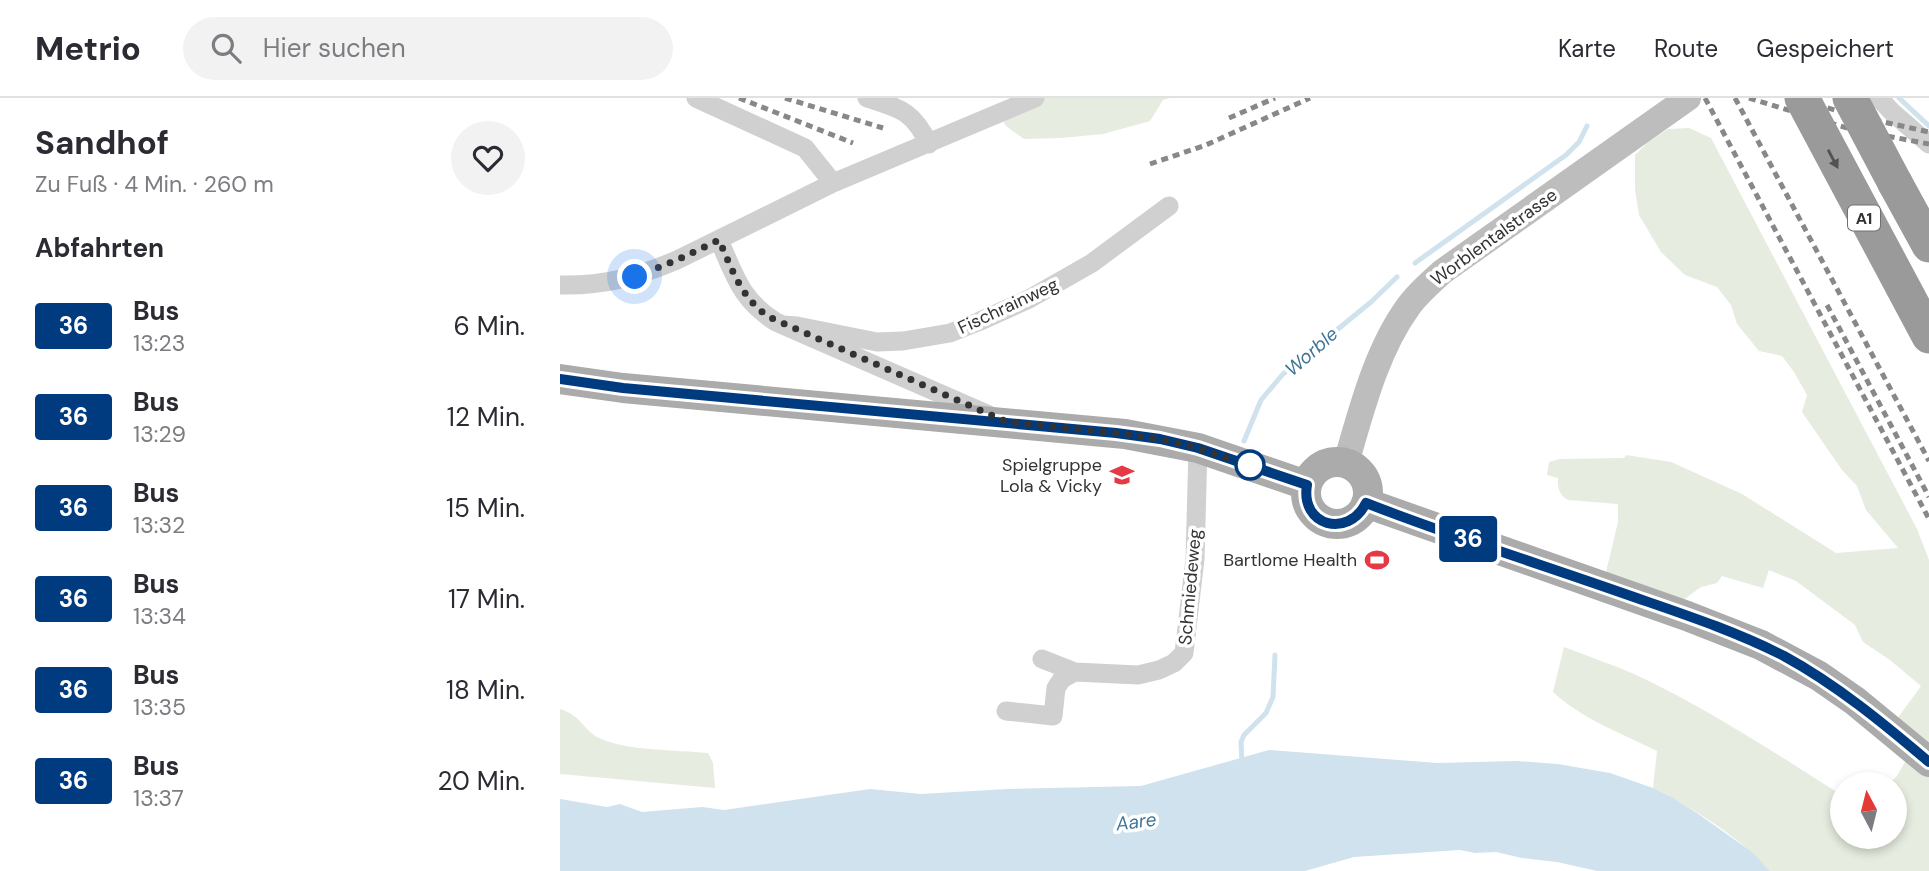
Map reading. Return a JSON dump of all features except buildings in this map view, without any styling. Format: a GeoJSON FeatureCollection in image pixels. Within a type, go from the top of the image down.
{"type":"FeatureCollection","features":[{"type":"Feature","properties":{"kind":"highway","name":"A1"},"geometry":{"type":"LineString","coordinates":[[1802,98],[1929,337]]}},
{"type":"Feature","properties":{"kind":"highway","name":"A1"},"geometry":{"type":"LineString","coordinates":[[1850,98],[1929,245]]}},
{"type":"Feature","properties":{"kind":"main road","name":"Worblentalstrasse"},"geometry":{"type":"LineString","coordinates":[[1346,463],[1378,363],[1395,327],[1418,295],[1442,272],[1688,98]]}},
{"type":"Feature","properties":{"kind":"main road"},"geometry":{"type":"LineString","coordinates":[[560,379],[623,388],[1125,434],[1198,448],[1307,485]]}},
{"type":"Feature","properties":{"kind":"main road"},"geometry":{"type":"LineString","coordinates":[[1346,463],[1362,475],[1366,483],[1366,503],[1355,519],[1346,523],[1328,523],[1311,511],[1307,502],[1307,485],[1317,469],[1326,464],[1346,463]]}},
{"type":"Feature","properties":{"kind":"main road"},"geometry":{"type":"LineString","coordinates":[[1366,503],[1687,615],[1761,645],[1819,676],[1855,701],[1929,762]]}},
{"type":"Feature","properties":{"kind":"street"},"geometry":{"type":"LineString","coordinates":[[696,98],[805,148],[832,184]]}},
{"type":"Feature","properties":{"kind":"street"},"geometry":{"type":"LineString","coordinates":[[867,98],[908,113],[920,126],[929,144]]}},
{"type":"Feature","properties":{"kind":"street"},"geometry":{"type":"LineString","coordinates":[[560,285],[595,284],[635,277],[677,260],[832,184],[1035,98]]}},
{"type":"Feature","properties":{"kind":"street"},"geometry":{"type":"LineString","coordinates":[[1879,98],[1929,144]]}},
{"type":"Feature","properties":{"kind":"street","name":"Fischrainweg"},"geometry":{"type":"LineString","coordinates":[[783,325],[877,342],[950,333],[1029,299],[1092,263],[1169,206]]}},
{"type":"Feature","properties":{"kind":"street","name":"Fischrainweg"},"geometry":{"type":"LineString","coordinates":[[719,240],[750,302],[769,317],[1007,422]]}},
{"type":"Feature","properties":{"kind":"street","name":"Schmiedeweg"},"geometry":{"type":"LineString","coordinates":[[1042,659],[1075,672],[1138,675],[1174,663],[1184,653],[1195,559],[1198,448]]}},
{"type":"Feature","properties":{"kind":"street"},"geometry":{"type":"LineString","coordinates":[[1006,711],[1053,716],[1056,688],[1062,679],[1075,672]]}},
{"type":"Feature","properties":{"kind":"shaded area"},"geometry":{"type":"Polygon","coordinates":[[[1035,98],[1169,98],[1163,100],[1150,121],[1103,134],[1024,139],[1006,126],[999,114],[1035,98]]]}},
{"type":"Feature","properties":{"kind":"shaded area"},"geometry":{"type":"Polygon","coordinates":[[[1689,128],[1711,138],[1917,529],[1929,560],[1929,749],[1897,719],[1921,686],[1863,642],[1855,625],[1796,581],[1769,570],[1763,588],[1722,576],[1717,583],[1701,587],[1683,600],[1606,572],[1618,522],[1618,504],[1568,500],[1559,490],[1558,478],[1547,475],[1549,462],[1560,459],[1624,458],[1626,455],[1671,462],[1742,494],[1836,553],[1898,548],[1866,510],[1857,486],[1842,470],[1802,412],[1807,395],[1782,356],[1759,351],[1737,324],[1731,305],[1717,287],[1685,275],[1661,252],[1639,215],[1635,190],[1635,155],[1668,129],[1689,128]]]}},
{"type":"Feature","properties":{"kind":"shaded area"},"geometry":{"type":"Polygon","coordinates":[[[1564,647],[1634,674],[1688,701],[1830,788],[1830,849],[1908,849],[1908,772],[1899,772],[1913,748],[1929,763],[1929,871],[1770,871],[1744,846],[1715,824],[1653,788],[1657,751],[1589,718],[1553,692],[1564,647]]]}},
{"type":"Feature","properties":{"kind":"shaded area"},"geometry":{"type":"Polygon","coordinates":[[[560,709],[573,715],[594,735],[610,742],[637,748],[708,753],[713,763],[715,788],[560,774],[560,709]]]}},
{"type":"Feature","properties":{"kind":"water","name":"Aare"},"geometry":{"type":"Polygon","coordinates":[[[1269,750],[1437,763],[1516,761],[1558,764],[1610,773],[1673,798],[1752,852],[1770,871],[1597,871],[1496,852],[1475,853],[1460,850],[1354,857],[1305,871],[560,871],[560,799],[607,807],[620,804],[642,812],[702,807],[724,810],[870,789],[921,794],[1141,786],[1269,750]]]}},
{"type":"Feature","properties":{"kind":"waterway","name":"Worble"},"geometry":{"type":"LineString","coordinates":[[1899,98],[1929,126]]}},
{"type":"Feature","properties":{"kind":"waterway","name":"Worble"},"geometry":{"type":"LineString","coordinates":[[1415,263],[1566,155],[1579,142],[1587,126]]}},
{"type":"Feature","properties":{"kind":"waterway","name":"Worble"},"geometry":{"type":"LineString","coordinates":[[1244,441],[1261,400],[1283,374],[1371,302],[1397,277]]}},
{"type":"Feature","properties":{"kind":"waterway","name":"Worble"},"geometry":{"type":"LineString","coordinates":[[1242,763],[1241,742],[1244,735],[1266,713],[1273,697],[1275,655]]}},
{"type":"Feature","properties":{"kind":"railway"},"geometry":{"type":"LineString","coordinates":[[739,98],[853,143]]}},
{"type":"Feature","properties":{"kind":"railway"},"geometry":{"type":"LineString","coordinates":[[785,98],[883,128]]}},
{"type":"Feature","properties":{"kind":"railway"},"geometry":{"type":"LineString","coordinates":[[1229,118],[1275,98]]}},
{"type":"Feature","properties":{"kind":"railway"},"geometry":{"type":"LineString","coordinates":[[1150,164],[1206,145],[1310,98]]}},
{"type":"Feature","properties":{"kind":"railway"},"geometry":{"type":"LineString","coordinates":[[1705,98],[1929,519]]}},
{"type":"Feature","properties":{"kind":"railway"},"geometry":{"type":"LineString","coordinates":[[1735,98],[1929,461]]}},
{"type":"Feature","properties":{"kind":"railway"},"geometry":{"type":"LineString","coordinates":[[1749,98],[1850,129],[1929,144]]}},
{"type":"Feature","properties":{"kind":"railway"},"geometry":{"type":"LineString","coordinates":[[1793,98],[1852,115],[1929,132]]}},
{"type":"Feature","properties":{"kind":"railway"},"geometry":{"type":"LineString","coordinates":[[1827,305],[1929,497]]}},
{"type":"Feature","properties":{"kind":"bus line","name":"36"},"geometry":{"type":"LineString","coordinates":[[560,379],[623,388],[1116,433],[1198,448],[1307,485],[1305,493],[1311,511],[1328,523],[1346,523],[1355,519],[1366,503],[1746,638],[1819,676],[1855,701],[1929,762]]}},
{"type":"Feature","properties":{"kind":"place","name":"Spielgruppe Lola & Vicky"},"geometry":{"type":"Point","coordinates":[1122,475]}},
{"type":"Feature","properties":{"kind":"place","name":"Bartlome Health"},"geometry":{"type":"Point","coordinates":[1377,560]}},
{"type":"Feature","properties":{"kind":"route"},"geometry":{"type":"LineString","coordinates":[[635,277],[719,240],[746,296],[754,307],[776,322],[1007,422],[1160,439],[1198,448],[1257,468],[1250,465]]}}]}
